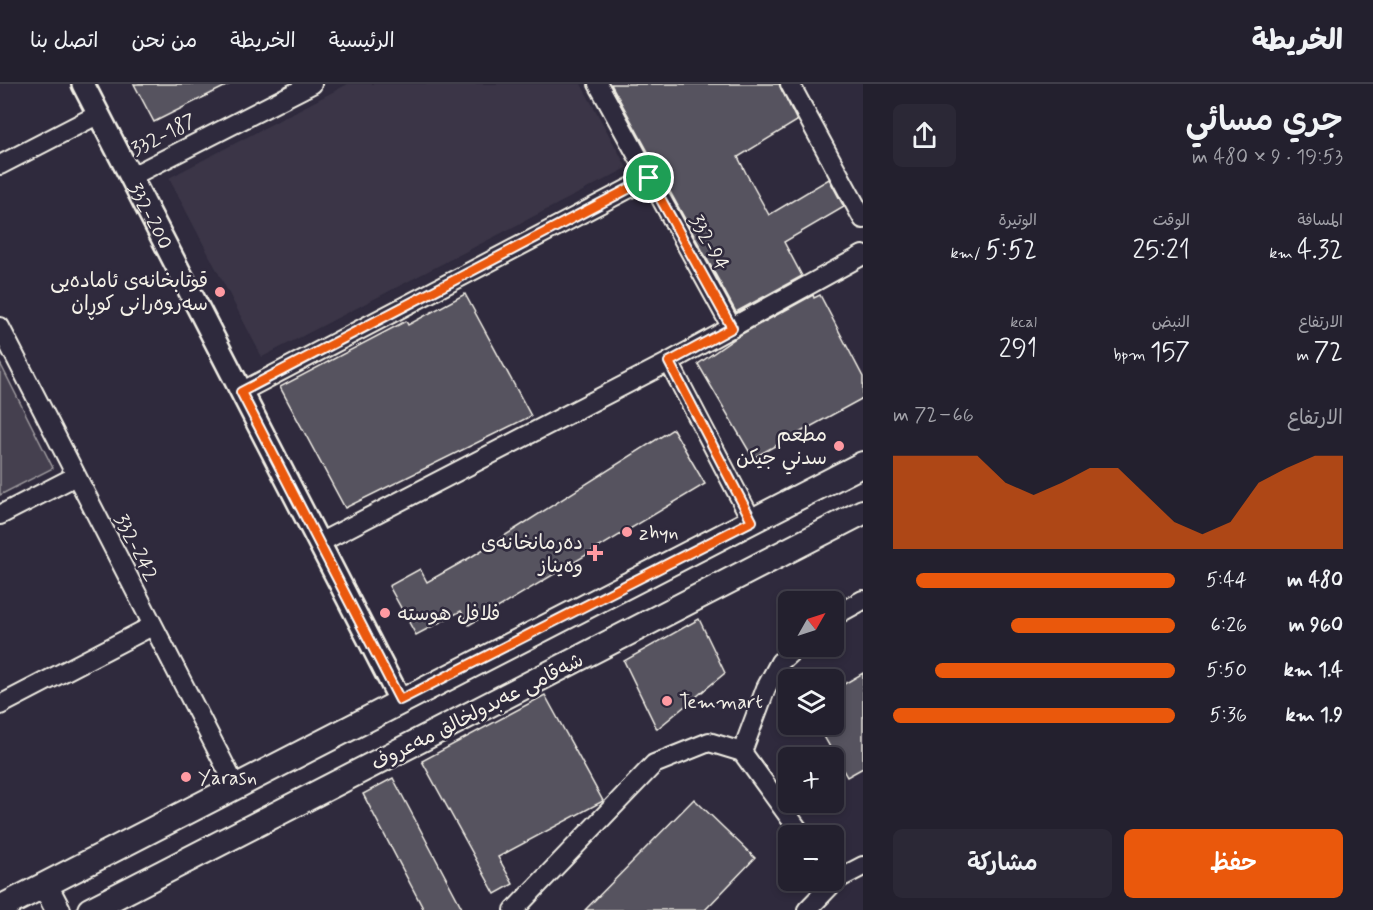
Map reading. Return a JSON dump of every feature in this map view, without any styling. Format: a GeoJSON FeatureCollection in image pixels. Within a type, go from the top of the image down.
{"type":"FeatureCollection","features":[{"type":"Feature","properties":{"kind":"main road"},"geometry":{"type":"LineString","coordinates":[[0,908],[400,700],[863,464]]}},
{"type":"Feature","properties":{"kind":"main road","name":"شەقامی عەبدولخالق مەعروف"},"geometry":{"type":"LineString","coordinates":[[90,910],[863,512]]}},
{"type":"Feature","properties":{"kind":"main road"},"geometry":{"type":"LineString","coordinates":[[46,886],[58,910]]}},
{"type":"Feature","properties":{"kind":"street","name":"332-200"},"geometry":{"type":"LineString","coordinates":[[83,84],[400,700]]}},
{"type":"Feature","properties":{"kind":"street","name":"332-187"},"geometry":{"type":"LineString","coordinates":[[132,176],[312,84]]}},
{"type":"Feature","properties":{"kind":"street","name":"332-94"},"geometry":{"type":"LineString","coordinates":[[598,84],[732,328]]}},
{"type":"Feature","properties":{"kind":"street"},"geometry":{"type":"LineString","coordinates":[[790,84],[863,219]]}},
{"type":"Feature","properties":{"kind":"street"},"geometry":{"type":"LineString","coordinates":[[0,165],[99,114]]}},
{"type":"Feature","properties":{"kind":"street"},"geometry":{"type":"LineString","coordinates":[[241,392],[649,178]]}},
{"type":"Feature","properties":{"kind":"street"},"geometry":{"type":"LineString","coordinates":[[319,543],[669,362],[863,255]]}},
{"type":"Feature","properties":{"kind":"street","name":"332-242"},"geometry":{"type":"LineString","coordinates":[[0,327],[236,787]]}},
{"type":"Feature","properties":{"kind":"street"},"geometry":{"type":"LineString","coordinates":[[669,362],[752,521]]}},
{"type":"Feature","properties":{"kind":"street"},"geometry":{"type":"LineString","coordinates":[[0,515],[76,476]]}},
{"type":"Feature","properties":{"kind":"street"},"geometry":{"type":"LineString","coordinates":[[844,610],[863,600]]}},
{"type":"Feature","properties":{"kind":"street"},"geometry":{"type":"LineString","coordinates":[[0,705],[152,626]]}},
{"type":"Feature","properties":{"kind":"street"},"geometry":{"type":"LineString","coordinates":[[742,752],[766,688],[780,662],[786,657]]}},
{"type":"Feature","properties":{"kind":"street"},"geometry":{"type":"LineString","coordinates":[[514,910],[654,764],[709,742],[742,752],[795,825]]}},
{"type":"Feature","properties":{"kind":"street"},"geometry":{"type":"LineString","coordinates":[[844,875],[863,866]]}},
{"type":"Feature","properties":{"kind":"street"},"geometry":{"type":"LineString","coordinates":[[807,910],[824,891]]}},
{"type":"Feature","properties":{"kind":"shaded area"},"geometry":{"type":"Polygon","coordinates":[[[348,84],[581,84],[627,168],[262,357],[169,178],[348,84]]]}},
{"type":"Feature","properties":{"kind":"shaded area"},"geometry":{"type":"Polygon","coordinates":[[[0,363],[53,468],[0,495],[0,363]]]}},
{"type":"Feature","properties":{"kind":"building"},"geometry":{"type":"Polygon","coordinates":[[[134,84],[230,84],[154,122],[134,84]]]}},
{"type":"Feature","properties":{"kind":"building"},"geometry":{"type":"Polygon","coordinates":[[[611,84],[779,84],[797,121],[738,157],[747,175],[769,215],[829,179],[844,207],[784,242],[802,276],[736,312],[611,84]]]}},
{"type":"Feature","properties":{"kind":"building"},"geometry":{"type":"Polygon","coordinates":[[[465,294],[531,416],[345,508],[280,387],[406,321],[408,325],[465,294]]]}},
{"type":"Feature","properties":{"kind":"building"},"geometry":{"type":"Polygon","coordinates":[[[813,295],[814,298],[820,295],[863,377],[863,398],[753,458],[698,364],[740,335],[813,295]]]}},
{"type":"Feature","properties":{"kind":"building"},"geometry":{"type":"Polygon","coordinates":[[[673,429],[705,484],[469,625],[461,611],[416,635],[389,586],[420,569],[427,582],[471,557],[673,429]]]}},
{"type":"Feature","properties":{"kind":"building","name":"Temmart"},"geometry":{"type":"Polygon","coordinates":[[[699,619],[725,673],[657,729],[624,661],[699,619]]]}},
{"type":"Feature","properties":{"kind":"building"},"geometry":{"type":"Polygon","coordinates":[[[863,673],[863,768],[847,777],[844,772],[844,747],[830,747],[823,735],[844,735],[844,684],[863,673]]]}},
{"type":"Feature","properties":{"kind":"building"},"geometry":{"type":"Polygon","coordinates":[[[545,695],[603,801],[498,857],[513,884],[495,894],[422,761],[545,695]]]}},
{"type":"Feature","properties":{"kind":"building"},"geometry":{"type":"Polygon","coordinates":[[[393,778],[463,910],[424,910],[363,794],[393,778]]]}},
{"type":"Feature","properties":{"kind":"building"},"geometry":{"type":"Polygon","coordinates":[[[694,799],[755,858],[705,910],[585,910],[694,799]]]}},
{"type":"Feature","properties":{"kind":"place","name":"قوتابخانەی ئامادەیی سەروەرانی کوڕان"},"geometry":{"type":"Point","coordinates":[220,292]}},
{"type":"Feature","properties":{"kind":"place","name":"مطعم سدني جيكن"},"geometry":{"type":"Point","coordinates":[839,446]}},
{"type":"Feature","properties":{"kind":"place","name":"zhyn"},"geometry":{"type":"Point","coordinates":[627,532]}},
{"type":"Feature","properties":{"kind":"place","name":"دەرمانخانەی وەیناز"},"geometry":{"type":"Point","coordinates":[595,553]}},
{"type":"Feature","properties":{"kind":"place","name":"فلافل هوسته"},"geometry":{"type":"Point","coordinates":[385,613]}},
{"type":"Feature","properties":{"kind":"place","name":"Temmart"},"geometry":{"type":"Point","coordinates":[667,701]}},
{"type":"Feature","properties":{"kind":"place","name":"Yarasn"},"geometry":{"type":"Point","coordinates":[186,777]}},
{"type":"Feature","properties":{"kind":"route"},"geometry":{"type":"LineString","coordinates":[[649,178],[732,328],[669,362],[752,521],[400,700],[241,392],[649,178]]}}]}
